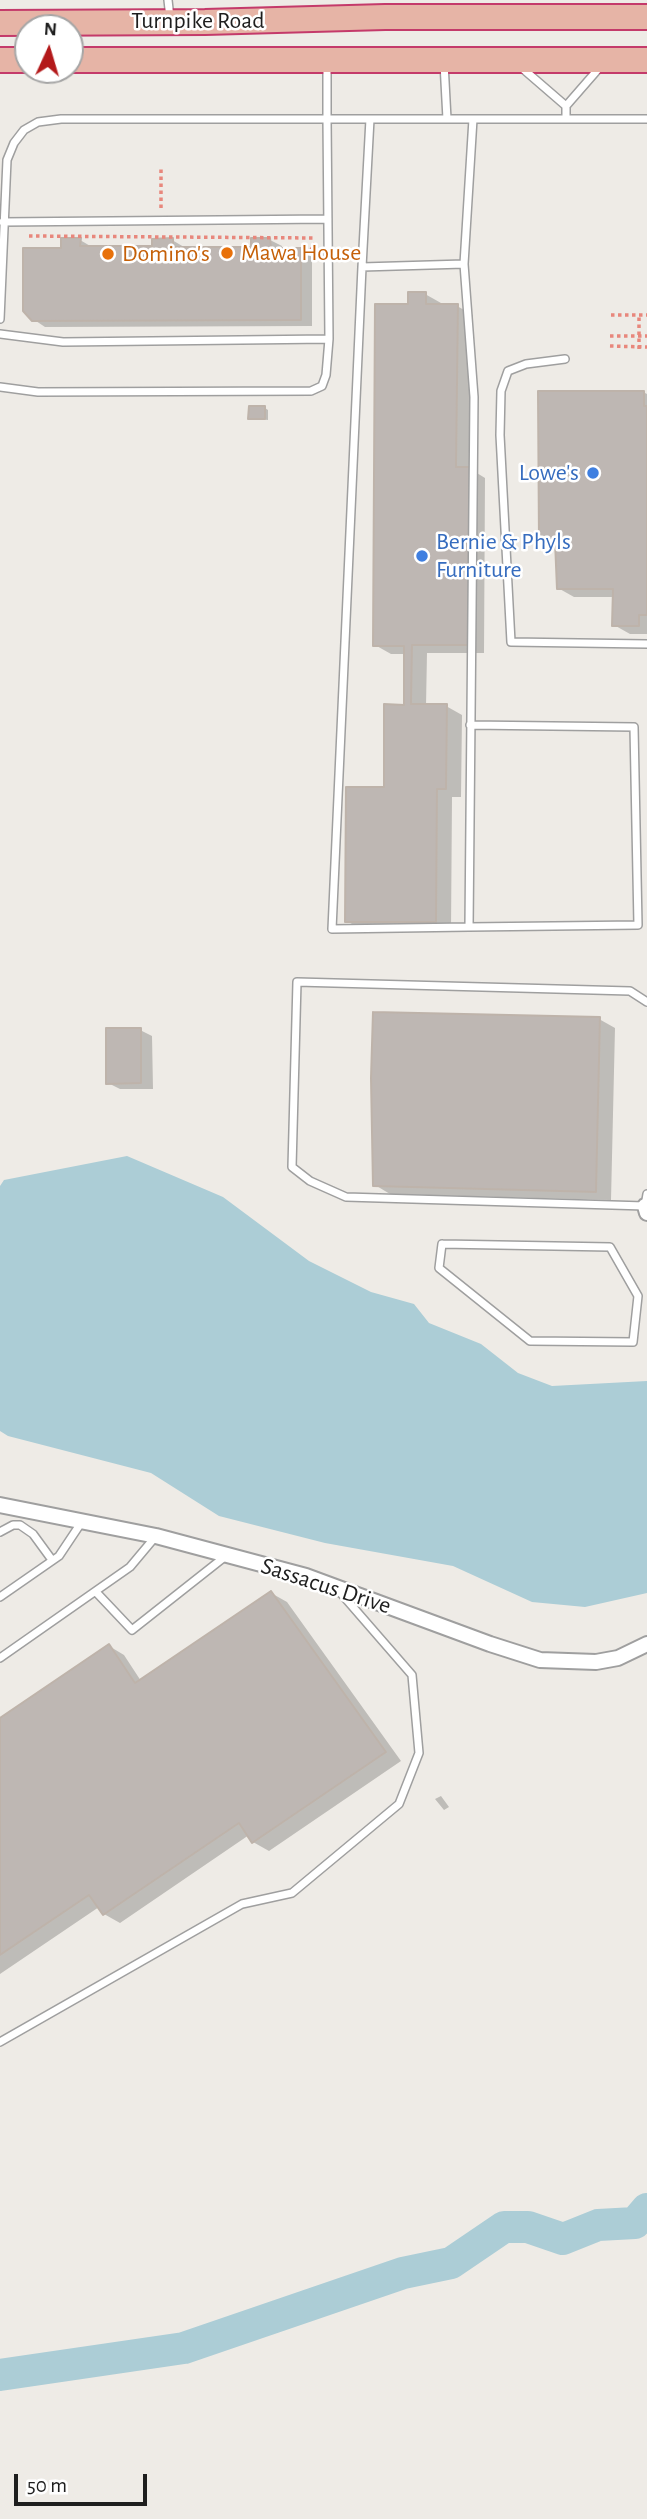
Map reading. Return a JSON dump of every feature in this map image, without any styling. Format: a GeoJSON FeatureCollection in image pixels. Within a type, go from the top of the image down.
{"type":"FeatureCollection","features":[{"type":"Feature","properties":{"kind":"highway","name":"Turnpike Road"},"geometry":{"type":"LineString","coordinates":[[0,23],[169,11],[385,17],[647,16]]}},
{"type":"Feature","properties":{"kind":"highway","name":"Turnpike Road"},"geometry":{"type":"LineString","coordinates":[[84,60],[647,60]]}},
{"type":"Feature","properties":{"kind":"street","name":"Sassacus Drive"},"geometry":{"type":"LineString","coordinates":[[0,1505],[83,1520],[229,1554],[333,1584],[490,1644],[540,1660],[596,1662],[618,1658],[647,1644]]}},
{"type":"Feature","properties":{"kind":"lane"},"geometry":{"type":"LineString","coordinates":[[0,387],[38,392],[311,391],[322,386],[326,375],[329,339],[327,61]]}},
{"type":"Feature","properties":{"kind":"lane"},"geometry":{"type":"LineString","coordinates":[[566,119],[566,106],[591,75],[607,61]]}},
{"type":"Feature","properties":{"kind":"lane"},"geometry":{"type":"LineString","coordinates":[[444,62],[447,119]]}},
{"type":"Feature","properties":{"kind":"lane"},"geometry":{"type":"LineString","coordinates":[[514,62],[566,106]]}},
{"type":"Feature","properties":{"kind":"lane"},"geometry":{"type":"LineString","coordinates":[[0,319],[7,160],[24,130],[38,122],[61,119],[647,119]]}},
{"type":"Feature","properties":{"kind":"lane"},"geometry":{"type":"LineString","coordinates":[[370,119],[332,929],[638,925],[634,727],[470,725]]}},
{"type":"Feature","properties":{"kind":"lane"},"geometry":{"type":"LineString","coordinates":[[469,927],[474,397],[464,264],[473,119]]}},
{"type":"Feature","properties":{"kind":"lane"},"geometry":{"type":"LineString","coordinates":[[3,222],[328,219]]}},
{"type":"Feature","properties":{"kind":"lane"},"geometry":{"type":"LineString","coordinates":[[362,267],[464,264]]}},
{"type":"Feature","properties":{"kind":"lane"},"geometry":{"type":"LineString","coordinates":[[0,334],[63,342],[329,339]]}},
{"type":"Feature","properties":{"kind":"lane"},"geometry":{"type":"LineString","coordinates":[[565,359],[526,364],[508,371],[501,391],[500,435],[511,642],[647,644]]}},
{"type":"Feature","properties":{"kind":"lane"},"geometry":{"type":"LineString","coordinates":[[646,1204],[346,1197],[310,1181],[292,1167],[297,982],[630,991],[647,1002]]}},
{"type":"Feature","properties":{"kind":"lane"},"geometry":{"type":"LineString","coordinates":[[442,1244],[610,1247],[638,1296],[632,1342],[530,1341],[439,1268],[442,1244]]}},
{"type":"Feature","properties":{"kind":"lane"},"geometry":{"type":"LineString","coordinates":[[638,1296],[647,1293]]}},
{"type":"Feature","properties":{"kind":"lane"},"geometry":{"type":"LineString","coordinates":[[0,1597],[59,1556],[83,1520]]}},
{"type":"Feature","properties":{"kind":"lane"},"geometry":{"type":"LineString","coordinates":[[0,1532],[13,1525],[20,1525],[33,1534],[52,1560]]}},
{"type":"Feature","properties":{"kind":"lane"},"geometry":{"type":"LineString","coordinates":[[0,1658],[130,1567],[156,1536]]}},
{"type":"Feature","properties":{"kind":"lane"},"geometry":{"type":"LineString","coordinates":[[96,1592],[132,1630],[229,1554]]}},
{"type":"Feature","properties":{"kind":"lane"},"geometry":{"type":"LineString","coordinates":[[0,2042],[242,1904],[292,1893],[399,1804],[419,1753],[412,1675],[333,1584]]}},
{"type":"Feature","properties":{"kind":"path"},"geometry":{"type":"LineString","coordinates":[[160,221],[161,166]]}},
{"type":"Feature","properties":{"kind":"path"},"geometry":{"type":"LineString","coordinates":[[29,236],[315,236],[318,239],[311,250],[303,251]]}},
{"type":"Feature","properties":{"kind":"path"},"geometry":{"type":"LineString","coordinates":[[611,315],[647,316]]}},
{"type":"Feature","properties":{"kind":"path"},"geometry":{"type":"LineString","coordinates":[[638,348],[639,315]]}},
{"type":"Feature","properties":{"kind":"path"},"geometry":{"type":"LineString","coordinates":[[610,336],[647,335]]}},
{"type":"Feature","properties":{"kind":"path"},"geometry":{"type":"LineString","coordinates":[[610,346],[647,346]]}},
{"type":"Feature","properties":{"kind":"water"},"geometry":{"type":"Polygon","coordinates":[[[127,1156],[223,1197],[309,1261],[371,1292],[414,1304],[429,1323],[481,1344],[518,1373],[552,1386],[647,1381],[647,1593],[585,1607],[532,1602],[453,1566],[325,1543],[219,1516],[151,1473],[8,1436],[0,1431],[0,1186],[4,1180],[127,1156]]]}},
{"type":"Feature","properties":{"kind":"building"},"geometry":{"type":"Polygon","coordinates":[[[61,238],[81,238],[80,246],[152,246],[152,239],[173,238],[173,247],[251,247],[251,238],[270,238],[271,248],[301,248],[301,320],[32,321],[23,311],[23,248],[61,248],[61,238]]]}},
{"type":"Feature","properties":{"kind":"building","name":"Bernie & Phyls Furniture"},"geometry":{"type":"Polygon","coordinates":[[[408,292],[426,292],[426,304],[458,304],[456,467],[470,467],[469,645],[412,645],[411,704],[447,704],[446,789],[437,789],[436,922],[345,922],[346,787],[384,787],[384,704],[404,705],[404,646],[373,646],[375,304],[408,304],[408,292]]]}},
{"type":"Feature","properties":{"kind":"building","name":"Lowe's"},"geometry":{"type":"Polygon","coordinates":[[[538,391],[644,391],[644,406],[647,406],[647,615],[639,615],[639,626],[612,626],[613,589],[557,589],[555,541],[539,541],[538,391]]]}},
{"type":"Feature","properties":{"kind":"building"},"geometry":{"type":"Polygon","coordinates":[[[249,406],[265,406],[265,419],[248,419],[249,406]]]}},
{"type":"Feature","properties":{"kind":"building"},"geometry":{"type":"Polygon","coordinates":[[[373,1012],[600,1017],[596,1192],[373,1186],[373,1012]]]}},
{"type":"Feature","properties":{"kind":"building"},"geometry":{"type":"Polygon","coordinates":[[[106,1028],[141,1028],[141,1083],[106,1084],[106,1028]]]}},
{"type":"Feature","properties":{"kind":"building"},"geometry":{"type":"Polygon","coordinates":[[[271,1591],[386,1752],[252,1843],[239,1823],[103,1915],[89,1895],[0,1955],[0,1718],[109,1644],[135,1683],[271,1591]]]}},
{"type":"Feature","properties":{"kind":"waterway"},"geometry":{"type":"LineString","coordinates":[[0,2375],[184,2348],[403,2273],[451,2263],[504,2227],[528,2227],[563,2239],[598,2225],[635,2223],[647,2209]]}},
{"type":"Feature","properties":{"kind":"place","name":"Mawa House"},"geometry":{"type":"Point","coordinates":[227,253]}},
{"type":"Feature","properties":{"kind":"place","name":"Domino's"},"geometry":{"type":"Point","coordinates":[108,254]}},
{"type":"Feature","properties":{"kind":"place","name":"Lowe's"},"geometry":{"type":"Point","coordinates":[593,473]}},
{"type":"Feature","properties":{"kind":"place","name":"Bernie & Phyls Furniture"},"geometry":{"type":"Point","coordinates":[422,556]}}]}
